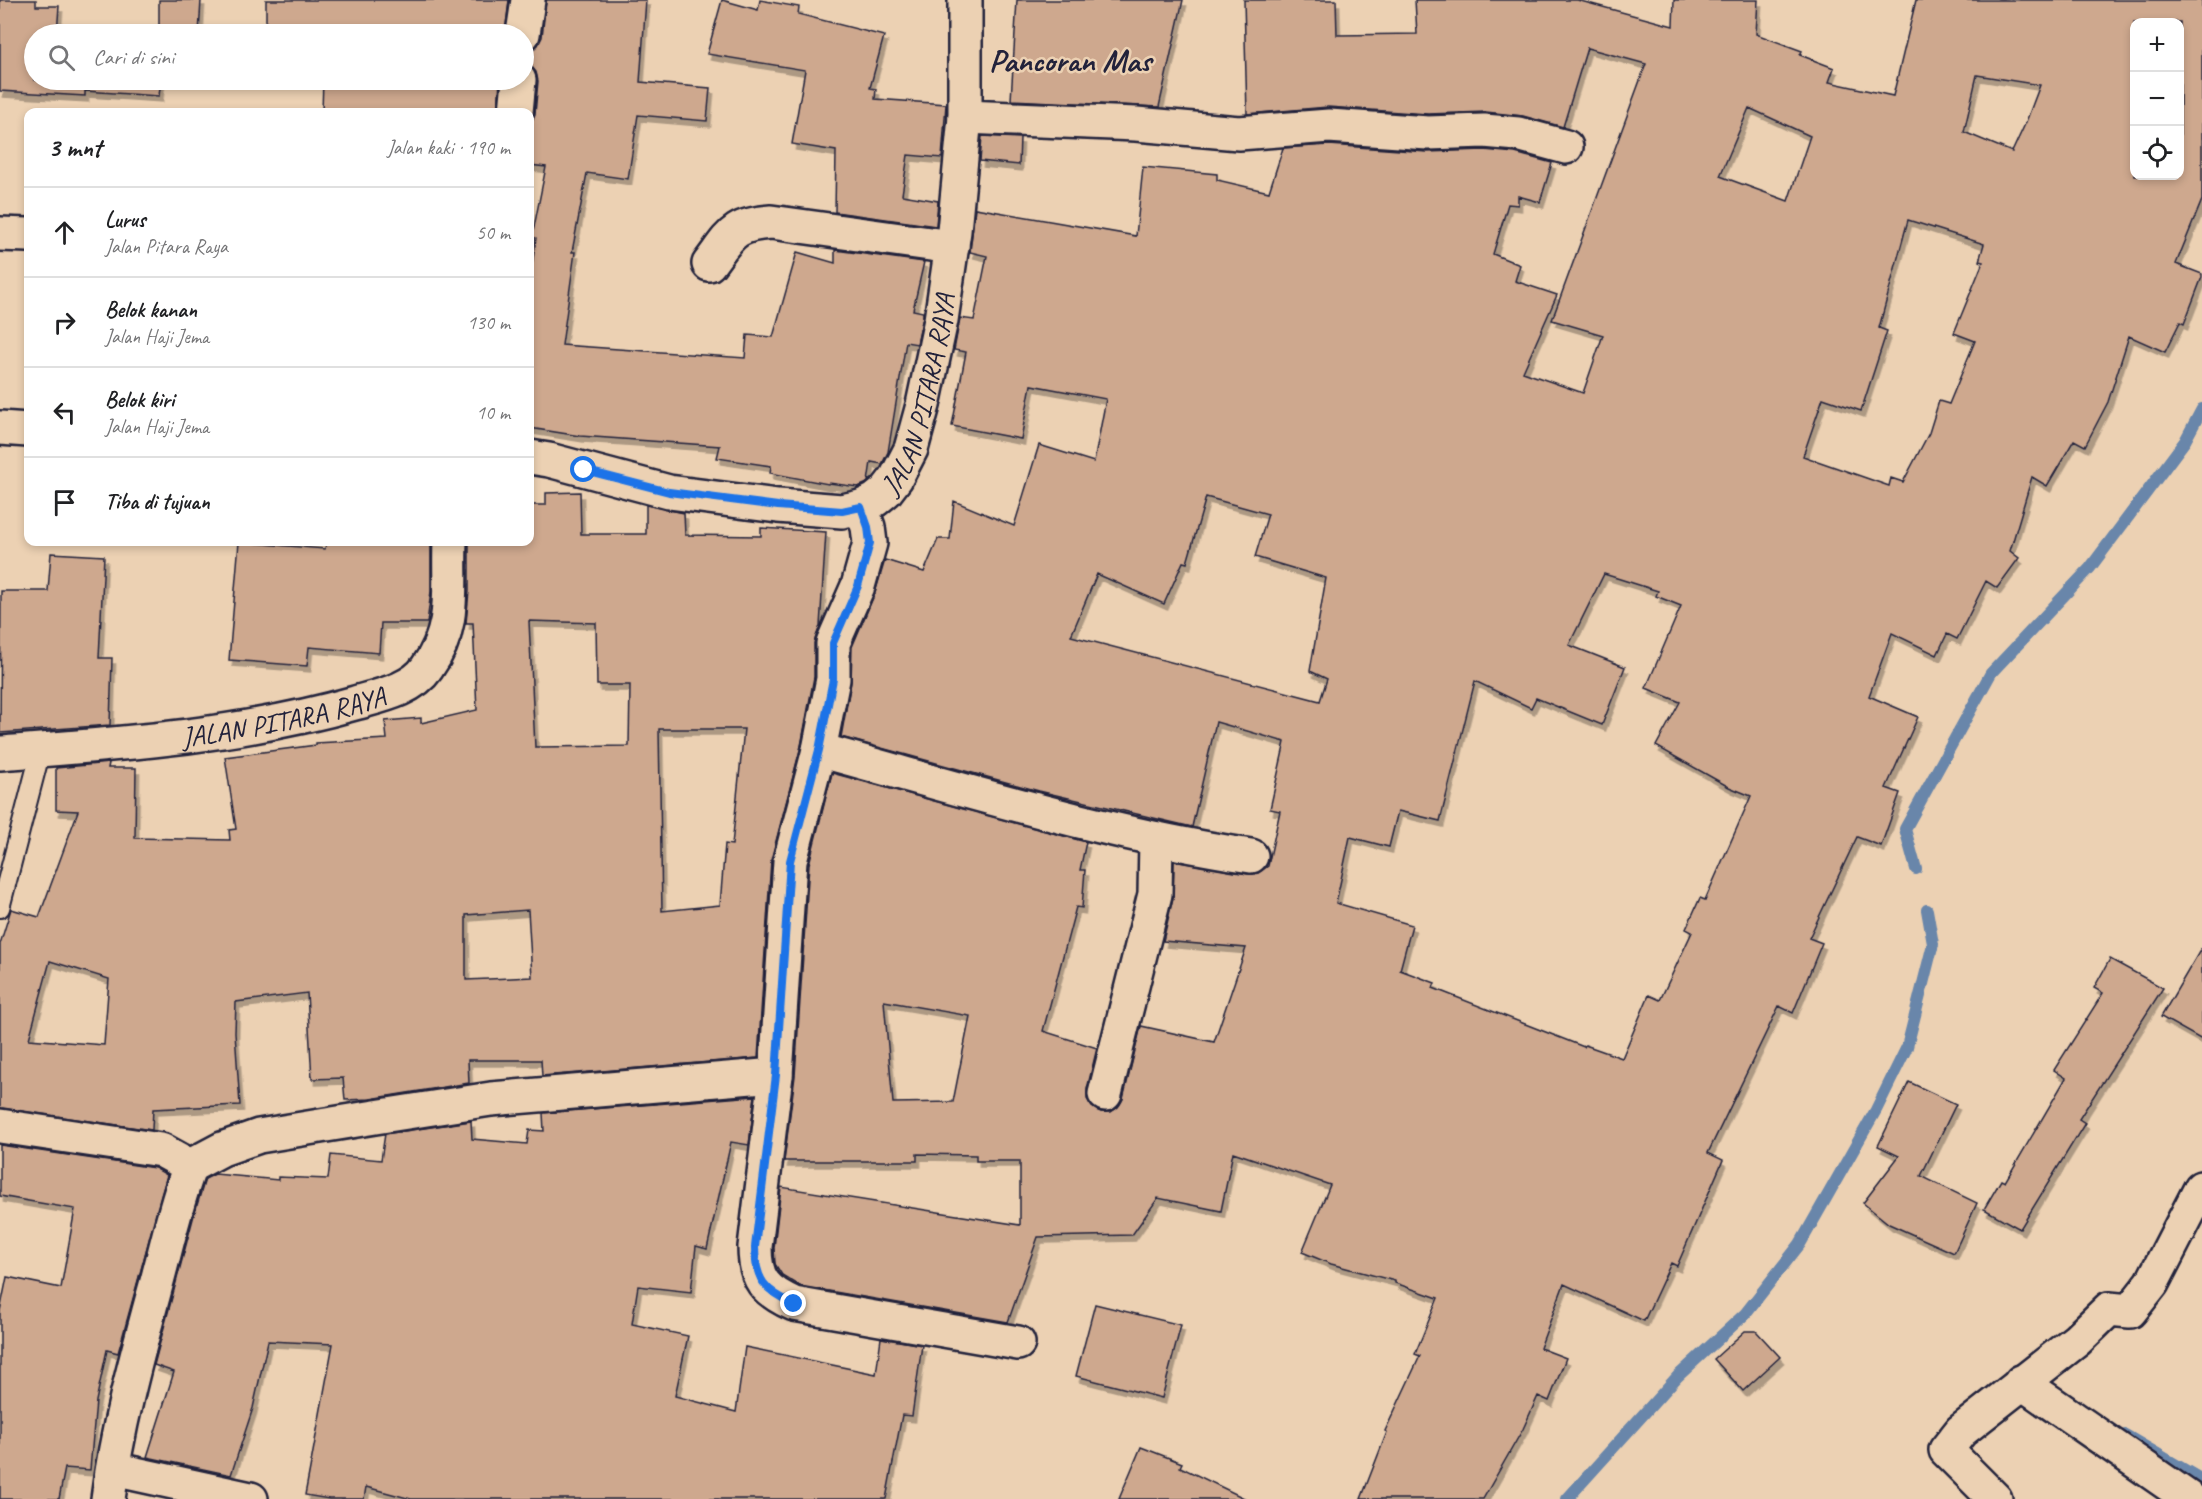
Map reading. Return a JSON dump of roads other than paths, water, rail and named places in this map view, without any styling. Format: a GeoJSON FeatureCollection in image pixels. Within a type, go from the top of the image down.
{"type":"FeatureCollection","features":[{"type":"Feature","properties":{"kind":"street"},"geometry":{"type":"LineString","coordinates":[[524,24],[528,0]]}},
{"type":"Feature","properties":{"kind":"street","name":"JALAN PITARA RAYA"},"geometry":{"type":"LineString","coordinates":[[534,458],[669,492],[778,506],[842,511],[861,507],[886,491],[896,478],[911,449],[941,320],[952,247],[964,117],[965,0]]}},
{"type":"Feature","properties":{"kind":"street"},"geometry":{"type":"LineString","coordinates":[[516,108],[518,90]]}},
{"type":"Feature","properties":{"kind":"street"},"geometry":{"type":"LineString","coordinates":[[964,117],[1136,124],[1239,133],[1329,126],[1428,133],[1484,131],[1518,134],[1566,147]]}},
{"type":"Feature","properties":{"kind":"street"},"geometry":{"type":"LineString","coordinates":[[709,264],[732,234],[748,224],[771,222],[952,247]]}},
{"type":"Feature","properties":{"kind":"street"},"geometry":{"type":"LineString","coordinates":[[0,234],[24,235]]}},
{"type":"Feature","properties":{"kind":"street"},"geometry":{"type":"LineString","coordinates":[[0,428],[24,430]]}},
{"type":"Feature","properties":{"kind":"street"},"geometry":{"type":"LineString","coordinates":[[861,507],[868,527],[870,543],[858,586],[833,643],[833,679],[819,750],[790,861],[776,1075],[755,1247],[755,1265],[761,1281],[774,1295],[794,1304],[1018,1343]]}},
{"type":"Feature","properties":{"kind":"street","name":"JALAN PITARA RAYA"},"geometry":{"type":"LineString","coordinates":[[0,753],[166,738],[273,723],[338,708],[400,689],[426,670],[442,640],[449,615],[450,546]]}},
{"type":"Feature","properties":{"kind":"street"},"geometry":{"type":"LineString","coordinates":[[819,750],[1038,810],[1156,839],[1251,856]]}},
{"type":"Feature","properties":{"kind":"street"},"geometry":{"type":"LineString","coordinates":[[1105,1094],[1155,894],[1156,839]]}},
{"type":"Feature","properties":{"kind":"street"},"geometry":{"type":"LineString","coordinates":[[251,1499],[110,1484],[133,1371],[178,1197],[190,1166],[222,1149],[259,1136],[375,1117],[491,1099],[776,1075]]}},
{"type":"Feature","properties":{"kind":"street"},"geometry":{"type":"LineString","coordinates":[[0,1126],[161,1150],[190,1166]]}},
{"type":"Feature","properties":{"kind":"street"},"geometry":{"type":"LineString","coordinates":[[1995,1499],[1946,1450],[1961,1431],[2077,1340],[2109,1309],[2130,1311],[2152,1283],[2201,1188]]}},
{"type":"Feature","properties":{"kind":"street"},"geometry":{"type":"LineString","coordinates":[[2021,1382],[2190,1499]]}},
{"type":"Feature","properties":{"kind":"lane"},"geometry":{"type":"LineString","coordinates":[[0,908],[41,750]]}},
{"type":"Feature","properties":{"kind":"waterway"},"geometry":{"type":"LineString","coordinates":[[1916,869],[1905,829],[1991,673],[2090,568],[2185,441],[2202,409]]}},
{"type":"Feature","properties":{"kind":"waterway"},"geometry":{"type":"LineString","coordinates":[[1567,1499],[1678,1376],[1745,1314],[1800,1244],[1876,1110],[1907,1047],[1933,944],[1927,910]]}},
{"type":"Feature","properties":{"kind":"waterway"},"geometry":{"type":"LineString","coordinates":[[2125,1435],[2202,1480]]}},
{"type":"Feature","properties":{"kind":"district","name":"Pancoran Mas"},"geometry":{"type":"Point","coordinates":[1070,60]}}]}
